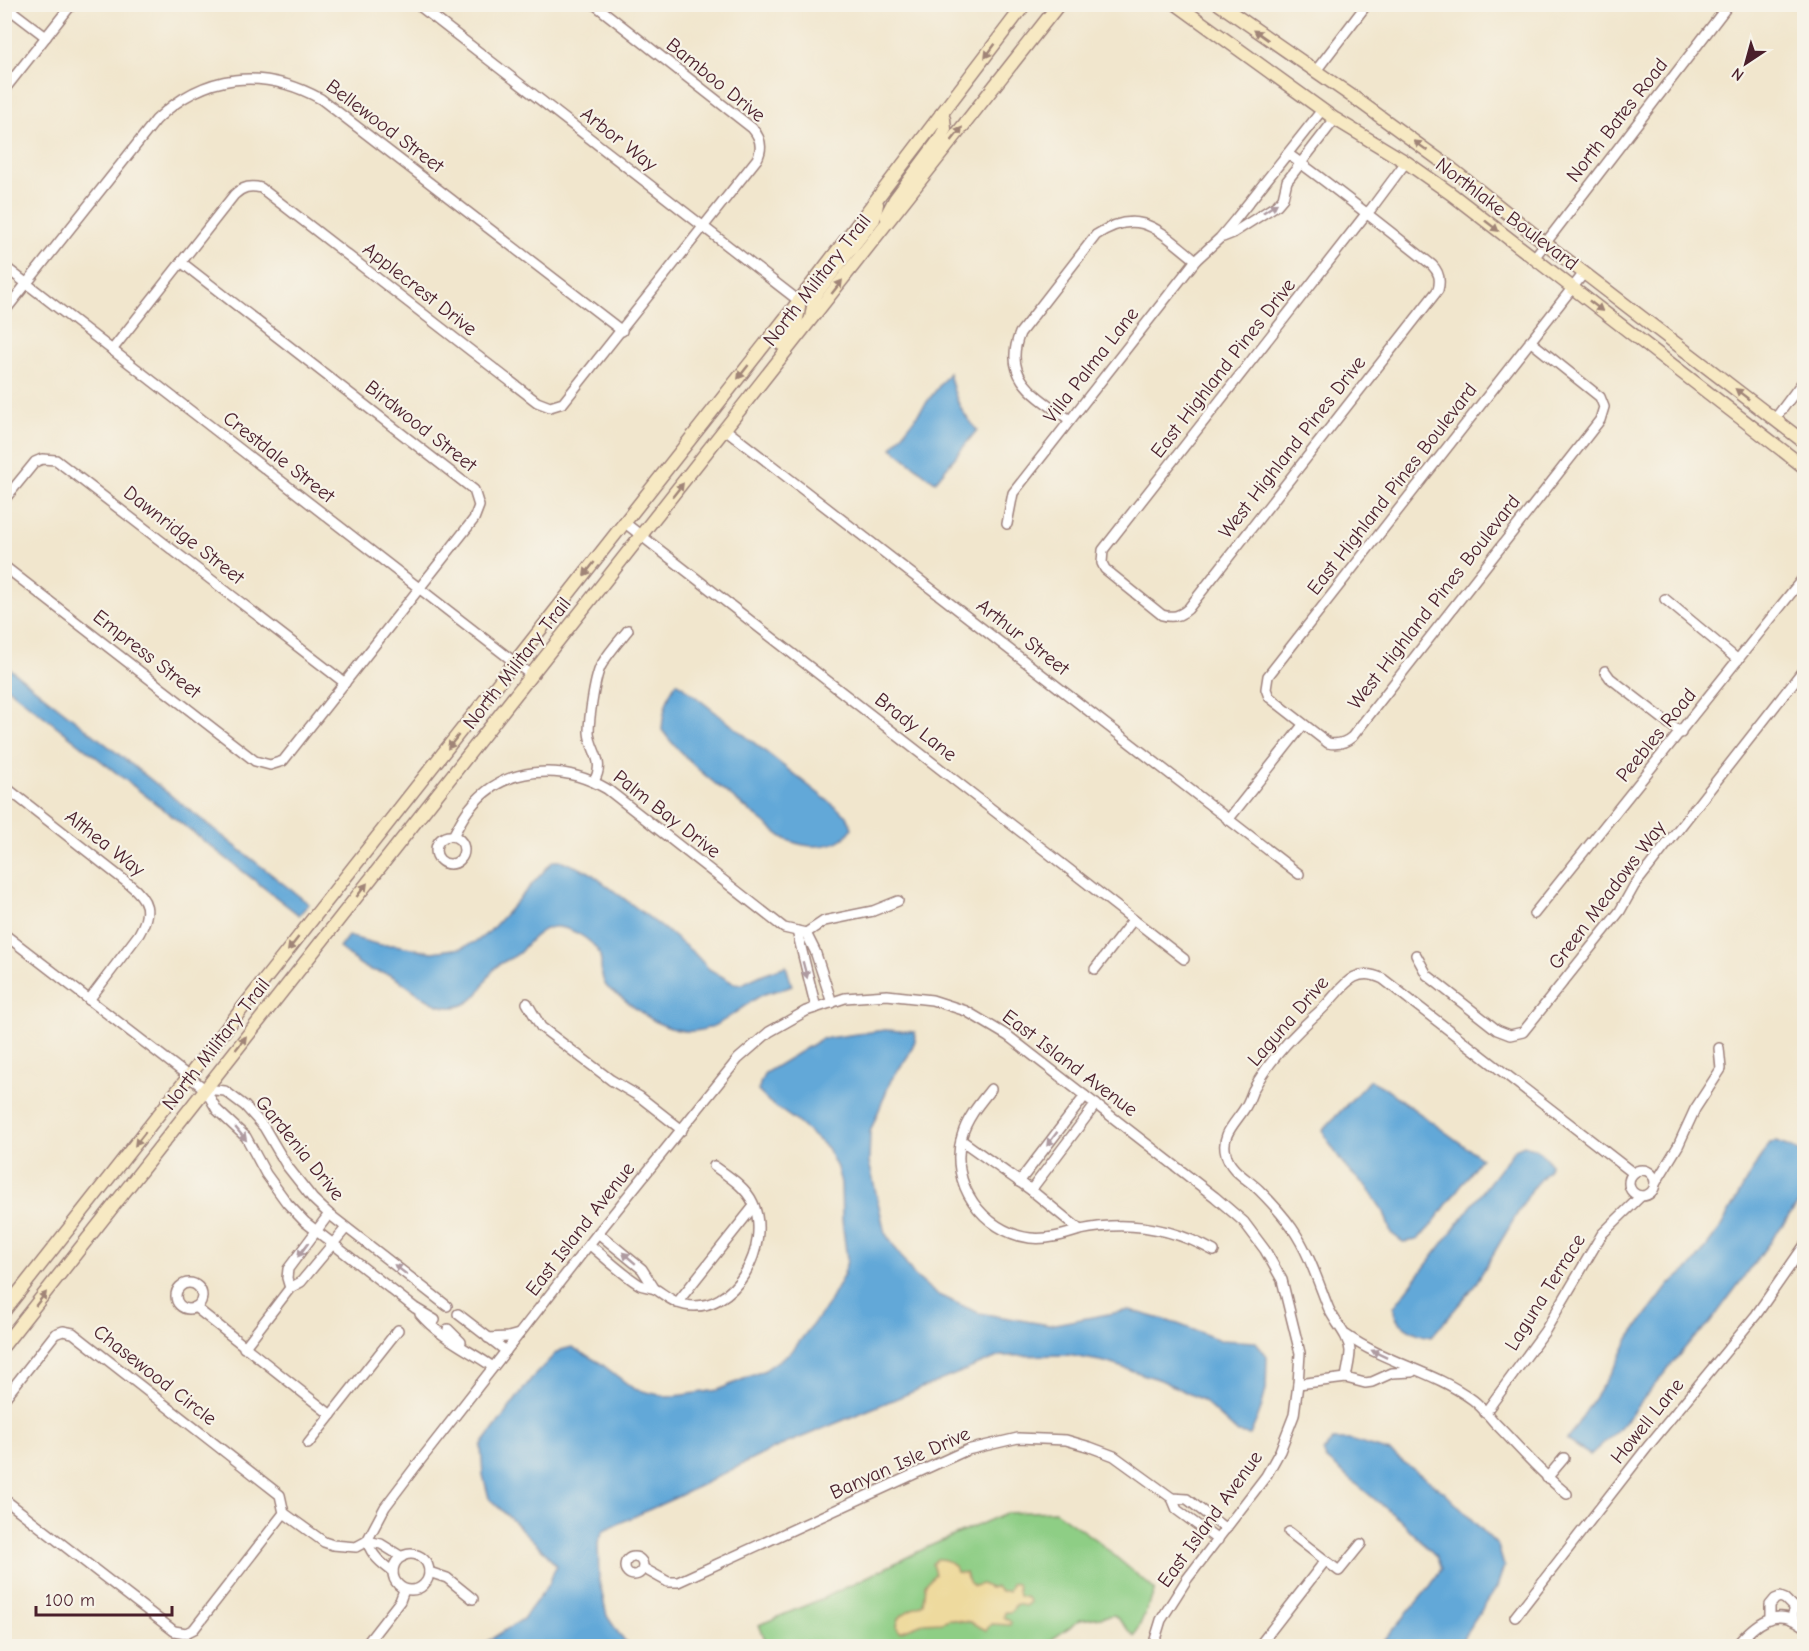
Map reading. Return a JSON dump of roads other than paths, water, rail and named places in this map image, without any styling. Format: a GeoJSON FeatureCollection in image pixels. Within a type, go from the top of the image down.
{"type":"FeatureCollection","features":[{"type":"Feature","properties":{"kind":"main road","name":"North Military Trail"},"geometry":{"type":"LineString","coordinates":[[4,1311],[878,200],[1026,4]]}},
{"type":"Feature","properties":{"kind":"main road","name":"North Military Trail"},"geometry":{"type":"LineString","coordinates":[[4,1345],[1059,4]]}},
{"type":"Feature","properties":{"kind":"main road","name":"Northlake Boulevard"},"geometry":{"type":"LineString","coordinates":[[1176,4],[1335,119],[1406,162],[1804,467]]}},
{"type":"Feature","properties":{"kind":"main road","name":"Northlake Boulevard"},"geometry":{"type":"LineString","coordinates":[[1219,4],[1445,163],[1545,243],[1804,442]]}},
{"type":"Feature","properties":{"kind":"main road"},"geometry":{"type":"LineString","coordinates":[[881,231],[895,199],[945,129],[941,114]]}},
{"type":"Feature","properties":{"kind":"main road"},"geometry":{"type":"LineString","coordinates":[[811,319],[815,295],[874,219],[878,200]]}},
{"type":"Feature","properties":{"kind":"main road"},"geometry":{"type":"LineString","coordinates":[[747,400],[750,385],[796,324],[800,314],[799,301]]}},
{"type":"Feature","properties":{"kind":"street"},"geometry":{"type":"LineString","coordinates":[[4,90],[72,4]]}},
{"type":"Feature","properties":{"kind":"street","name":"Arbor Way"},"geometry":{"type":"LineString","coordinates":[[417,4],[799,301]]}},
{"type":"Feature","properties":{"kind":"street","name":"Bamboo Drive"},"geometry":{"type":"LineString","coordinates":[[594,4],[752,128],[760,139],[761,146],[757,159],[704,227]]}},
{"type":"Feature","properties":{"kind":"street"},"geometry":{"type":"LineString","coordinates":[[1315,72],[1366,4]]}},
{"type":"Feature","properties":{"kind":"street","name":"North Bates Road"},"geometry":{"type":"LineString","coordinates":[[1534,258],[1729,4]]}},
{"type":"Feature","properties":{"kind":"street"},"geometry":{"type":"LineString","coordinates":[[4,5],[46,37]]}},
{"type":"Feature","properties":{"kind":"street","name":"Bellewood Street"},"geometry":{"type":"LineString","coordinates":[[4,312],[165,111],[180,100],[208,86],[226,81],[257,78],[293,85],[321,99],[622,331]]}},
{"type":"Feature","properties":{"kind":"street","name":"Villa Palma Lane"},"geometry":{"type":"LineString","coordinates":[[1007,524],[1013,493],[1196,260],[1220,238],[1322,110]]}},
{"type":"Feature","properties":{"kind":"street","name":"Villa Palma Lane"},"geometry":{"type":"LineString","coordinates":[[1220,238],[1233,233],[1277,206],[1283,198],[1287,181],[1335,119]]}},
{"type":"Feature","properties":{"kind":"street"},"geometry":{"type":"LineString","coordinates":[[1288,154],[1366,214]]}},
{"type":"Feature","properties":{"kind":"street","name":"East Highland Pines Drive"},"geometry":{"type":"LineString","coordinates":[[1134,594],[1105,569],[1102,563],[1103,550],[1406,162]]}},
{"type":"Feature","properties":{"kind":"street","name":"Applecrest Drive"},"geometry":{"type":"LineString","coordinates":[[112,350],[234,195],[247,186],[254,186],[261,188],[543,405],[557,406],[568,399],[704,227]]}},
{"type":"Feature","properties":{"kind":"street","name":"West Highland Pines Drive"},"geometry":{"type":"LineString","coordinates":[[1134,594],[1162,615],[1169,617],[1175,617],[1188,609],[1438,290],[1439,277],[1436,270],[1366,214]]}},
{"type":"Feature","properties":{"kind":"street"},"geometry":{"type":"LineString","coordinates":[[1070,420],[1028,388],[1018,375],[1014,361],[1015,345],[1020,333],[1096,235],[1109,226],[1121,222],[1138,222],[1151,226],[1196,260]]}},
{"type":"Feature","properties":{"kind":"street","name":"Birdwood Street"},"geometry":{"type":"LineString","coordinates":[[181,262],[474,490],[478,496],[479,506],[474,519],[283,761],[270,765]]}},
{"type":"Feature","properties":{"kind":"street","name":"Crestdale Street"},"geometry":{"type":"LineString","coordinates":[[4,266],[531,675]]}},
{"type":"Feature","properties":{"kind":"street","name":"East Highland Pines Boulevard"},"geometry":{"type":"LineString","coordinates":[[1303,725],[1269,697],[1266,689],[1268,676],[1584,273]]}},
{"type":"Feature","properties":{"kind":"street","name":"West Highland Pines Boulevard"},"geometry":{"type":"LineString","coordinates":[[1303,725],[1328,743],[1347,741],[1352,736],[1603,414],[1604,407],[1600,397],[1530,341]]}},
{"type":"Feature","properties":{"kind":"street"},"geometry":{"type":"LineString","coordinates":[[1775,419],[1804,380]]}},
{"type":"Feature","properties":{"kind":"street","name":"Arthur Street"},"geometry":{"type":"LineString","coordinates":[[725,429],[1299,874]]}},
{"type":"Feature","properties":{"kind":"street","name":"Dawnridge Street"},"geometry":{"type":"LineString","coordinates":[[4,500],[35,462],[42,459],[56,460],[345,683]]}},
{"type":"Feature","properties":{"kind":"street","name":"Brady Lane"},"geometry":{"type":"LineString","coordinates":[[625,523],[1184,960]]}},
{"type":"Feature","properties":{"kind":"street","name":"Empress Street"},"geometry":{"type":"LineString","coordinates":[[4,566],[255,761],[270,765]]}},
{"type":"Feature","properties":{"kind":"street","name":"Peebles Road"},"geometry":{"type":"LineString","coordinates":[[1534,914],[1681,734],[1804,577]]}},
{"type":"Feature","properties":{"kind":"street"},"geometry":{"type":"LineString","coordinates":[[1665,599],[1738,660]]}},
{"type":"Feature","properties":{"kind":"street"},"geometry":{"type":"LineString","coordinates":[[594,781],[598,770],[598,760],[589,730],[597,675],[602,663],[628,630]]}},
{"type":"Feature","properties":{"kind":"street","name":"Green Meadows Way"},"geometry":{"type":"LineString","coordinates":[[1416,955],[1427,975],[1497,1030],[1510,1035],[1523,1032],[1620,911],[1634,886],[1804,669]]}},
{"type":"Feature","properties":{"kind":"street"},"geometry":{"type":"LineString","coordinates":[[1605,671],[1610,678],[1681,734]]}},
{"type":"Feature","properties":{"kind":"street"},"geometry":{"type":"LineString","coordinates":[[1228,820],[1303,725]]}},
{"type":"Feature","properties":{"kind":"street","name":"Palm Bay Drive"},"geometry":{"type":"LineString","coordinates":[[453,836],[469,808],[491,789],[517,776],[545,771],[574,774],[594,781],[607,789],[784,928],[802,932]]}},
{"type":"Feature","properties":{"kind":"street","name":"Althea Way"},"geometry":{"type":"LineString","coordinates":[[4,786],[129,884],[145,900],[147,914],[139,934],[89,1000]]}},
{"type":"Feature","properties":{"kind":"street"},"geometry":{"type":"LineString","coordinates":[[802,932],[824,921],[873,911],[898,901]]}},
{"type":"Feature","properties":{"kind":"street"},"geometry":{"type":"LineString","coordinates":[[1095,969],[1133,920]]}},
{"type":"Feature","properties":{"kind":"street"},"geometry":{"type":"LineString","coordinates":[[802,932],[815,951],[832,1003]]}},
{"type":"Feature","properties":{"kind":"street"},"geometry":{"type":"LineString","coordinates":[[802,932],[816,1008]]}},
{"type":"Feature","properties":{"kind":"street","name":"Gardenia Drive"},"geometry":{"type":"LineString","coordinates":[[4,934],[205,1089],[217,1110],[246,1137],[266,1174],[287,1203],[332,1243],[415,1308],[435,1320]]}},
{"type":"Feature","properties":{"kind":"street","name":"Laguna Drive"},"geometry":{"type":"LineString","coordinates":[[1346,1378],[1350,1352],[1344,1334],[1331,1313],[1316,1271],[1292,1228],[1259,1190],[1232,1167],[1225,1152],[1225,1142],[1229,1130],[1246,1107],[1260,1078],[1301,1027],[1351,978],[1367,974],[1383,979],[1633,1173]]}},
{"type":"Feature","properties":{"kind":"street","name":"East Island Avenue"},"geometry":{"type":"LineString","coordinates":[[367,1541],[385,1507],[598,1233],[738,1059],[768,1032],[806,1011],[845,998],[887,994],[932,1000],[966,1011],[1008,1036],[1215,1197],[1244,1222],[1265,1250],[1282,1280],[1300,1353],[1294,1414],[1281,1451],[1266,1476],[1187,1579],[1161,1620],[1153,1647]]}},
{"type":"Feature","properties":{"kind":"street"},"geometry":{"type":"LineString","coordinates":[[527,1003],[541,1027],[610,1080],[640,1097],[682,1130]]}},
{"type":"Feature","properties":{"kind":"street","name":"Laguna Terrace"},"geometry":{"type":"LineString","coordinates":[[1485,1413],[1545,1331],[1602,1234],[1641,1196],[1650,1194],[1678,1146],[1695,1109],[1721,1069],[1719,1048]]}},
{"type":"Feature","properties":{"kind":"street"},"geometry":{"type":"LineString","coordinates":[[4,1088],[4,1102]]}},
{"type":"Feature","properties":{"kind":"street","name":"Gardenia Drive"},"geometry":{"type":"LineString","coordinates":[[205,1089],[225,1091],[244,1106],[264,1127],[287,1166],[329,1215],[447,1306]]}},
{"type":"Feature","properties":{"kind":"street"},"geometry":{"type":"LineString","coordinates":[[991,1089],[972,1114],[961,1140],[959,1162],[964,1187],[977,1209],[991,1222],[1007,1232],[1031,1238],[1056,1237],[1080,1230],[1121,1224],[1156,1228],[1196,1241],[1214,1251]]}},
{"type":"Feature","properties":{"kind":"street"},"geometry":{"type":"LineString","coordinates":[[1019,1182],[1085,1095]]}},
{"type":"Feature","properties":{"kind":"street"},"geometry":{"type":"LineString","coordinates":[[1031,1190],[1096,1104]]}},
{"type":"Feature","properties":{"kind":"street"},"geometry":{"type":"LineString","coordinates":[[961,1140],[1031,1190],[1080,1230]]}},
{"type":"Feature","properties":{"kind":"street"},"geometry":{"type":"LineString","coordinates":[[590,1245],[641,1286],[654,1288],[677,1303],[688,1306],[706,1304],[727,1294],[744,1276],[755,1254],[759,1226],[754,1206],[741,1187],[714,1166]]}},
{"type":"Feature","properties":{"kind":"street"},"geometry":{"type":"LineString","coordinates":[[1641,1196],[1631,1189],[1629,1180],[1633,1173],[1641,1170],[1649,1172],[1655,1178],[1655,1184]]}},
{"type":"Feature","properties":{"kind":"street"},"geometry":{"type":"LineString","coordinates":[[677,1303],[754,1206]]}},
{"type":"Feature","properties":{"kind":"street"},"geometry":{"type":"LineString","coordinates":[[290,1288],[287,1278],[288,1269],[329,1215]]}},
{"type":"Feature","properties":{"kind":"street"},"geometry":{"type":"LineString","coordinates":[[244,1348],[290,1288],[301,1282],[346,1228]]}},
{"type":"Feature","properties":{"kind":"street"},"geometry":{"type":"LineString","coordinates":[[598,1233],[642,1269],[654,1288]]}},
{"type":"Feature","properties":{"kind":"street","name":"Howell Lane"},"geometry":{"type":"LineString","coordinates":[[1515,1617],[1649,1445],[1756,1315],[1804,1246]]}},
{"type":"Feature","properties":{"kind":"street"},"geometry":{"type":"LineString","coordinates":[[415,1308],[428,1291]]}},
{"type":"Feature","properties":{"kind":"street"},"geometry":{"type":"LineString","coordinates":[[195,1307],[331,1415]]}},
{"type":"Feature","properties":{"kind":"street","name":"Gardenia Drive"},"geometry":{"type":"LineString","coordinates":[[415,1308],[444,1336],[493,1367]]}},
{"type":"Feature","properties":{"kind":"street"},"geometry":{"type":"LineString","coordinates":[[459,1314],[506,1352]]}},
{"type":"Feature","properties":{"kind":"street","name":"Gardenia Drive"},"geometry":{"type":"LineString","coordinates":[[448,1329],[470,1351]]}},
{"type":"Feature","properties":{"kind":"street"},"geometry":{"type":"LineString","coordinates":[[308,1444],[398,1330]]}},
{"type":"Feature","properties":{"kind":"street","name":"Chasewood Circle"},"geometry":{"type":"LineString","coordinates":[[4,1399],[55,1334],[63,1331],[73,1333],[280,1495],[284,1513],[324,1542],[356,1547],[367,1541]]}},
{"type":"Feature","properties":{"kind":"street"},"geometry":{"type":"LineString","coordinates":[[488,1338],[519,1334]]}},
{"type":"Feature","properties":{"kind":"street"},"geometry":{"type":"LineString","coordinates":[[1344,1334],[1359,1344],[1417,1372],[1442,1381],[1475,1401],[1547,1479],[1567,1494]]}},
{"type":"Feature","properties":{"kind":"street"},"geometry":{"type":"LineString","coordinates":[[1298,1384],[1331,1382],[1346,1378],[1372,1382],[1392,1373],[1417,1372]]}},
{"type":"Feature","properties":{"kind":"street","name":"Banyan Isle Drive"},"geometry":{"type":"LineString","coordinates":[[643,1568],[668,1582],[678,1582],[967,1450],[1018,1438],[1066,1440],[1114,1456],[1172,1498],[1177,1510],[1218,1540]]}},
{"type":"Feature","properties":{"kind":"street"},"geometry":{"type":"LineString","coordinates":[[1547,1479],[1564,1458]]}},
{"type":"Feature","properties":{"kind":"street","name":"Banyan Isle Drive"},"geometry":{"type":"LineString","coordinates":[[1172,1498],[1187,1499],[1226,1529]]}},
{"type":"Feature","properties":{"kind":"street"},"geometry":{"type":"LineString","coordinates":[[4,1499],[174,1631],[186,1633],[194,1629],[284,1513]]}},
{"type":"Feature","properties":{"kind":"street"},"geometry":{"type":"LineString","coordinates":[[1289,1532],[1339,1572],[1360,1544]]}},
{"type":"Feature","properties":{"kind":"street"},"geometry":{"type":"LineString","coordinates":[[367,1541],[381,1544],[402,1557]]}},
{"type":"Feature","properties":{"kind":"street"},"geometry":{"type":"LineString","coordinates":[[367,1541],[378,1562],[393,1572]]}},
{"type":"Feature","properties":{"kind":"street"},"geometry":{"type":"LineString","coordinates":[[415,1553],[421,1555],[428,1565],[429,1572],[423,1585],[410,1591],[404,1590],[394,1581],[393,1572],[396,1562],[402,1557],[415,1553]]}},
{"type":"Feature","properties":{"kind":"street"},"geometry":{"type":"LineString","coordinates":[[1259,1647],[1325,1561]]}},
{"type":"Feature","properties":{"kind":"street"},"geometry":{"type":"LineString","coordinates":[[429,1572],[447,1578],[473,1599]]}},
{"type":"Feature","properties":{"kind":"street"},"geometry":{"type":"LineString","coordinates":[[365,1647],[400,1601],[404,1590]]}},
{"type":"Feature","properties":{"kind":"street"},"geometry":{"type":"LineString","coordinates":[[1770,1619],[1770,1605],[1780,1597],[1793,1607],[1792,1620]]}},
{"type":"Feature","properties":{"kind":"street"},"geometry":{"type":"LineString","coordinates":[[1736,1647],[1751,1628],[1770,1619],[1781,1617],[1804,1626]]}},
{"type":"Feature","properties":{"kind":"water"},"geometry":{"type":"Polygon","coordinates":[[[949,373],[958,403],[977,430],[935,482],[892,448],[949,373]]]}},
{"type":"Feature","properties":{"kind":"water"},"geometry":{"type":"Polygon","coordinates":[[[5,665],[309,904],[299,915],[5,686],[5,665]]]}},
{"type":"Feature","properties":{"kind":"water"},"geometry":{"type":"Polygon","coordinates":[[[677,682],[847,816],[852,828],[847,835],[833,843],[816,846],[798,844],[786,839],[695,767],[662,730],[666,705],[677,682]]]}},
{"type":"Feature","properties":{"kind":"water"},"geometry":{"type":"Polygon","coordinates":[[[553,861],[562,861],[589,872],[694,953],[709,969],[733,983],[742,984],[786,966],[792,986],[762,995],[713,1026],[694,1031],[683,1031],[655,1021],[610,990],[603,978],[600,954],[596,948],[585,938],[564,928],[547,928],[537,934],[518,954],[495,968],[480,992],[472,1000],[456,1007],[436,1004],[390,975],[364,967],[339,948],[348,936],[380,945],[395,945],[432,952],[461,948],[477,941],[490,931],[553,861]]]}},
{"type":"Feature","properties":{"kind":"water"},"geometry":{"type":"Polygon","coordinates":[[[885,1030],[915,1032],[915,1041],[908,1056],[891,1080],[870,1132],[869,1162],[885,1233],[914,1275],[936,1294],[979,1313],[1049,1325],[1130,1310],[1178,1324],[1220,1340],[1256,1342],[1267,1356],[1266,1390],[1250,1435],[1238,1433],[1202,1400],[1161,1380],[1105,1362],[1068,1355],[1000,1356],[773,1449],[604,1530],[598,1542],[599,1580],[607,1616],[621,1637],[631,1646],[480,1646],[523,1619],[549,1584],[556,1566],[545,1552],[489,1498],[483,1475],[481,1446],[531,1379],[561,1350],[572,1347],[600,1363],[634,1389],[668,1397],[718,1390],[765,1370],[792,1351],[827,1306],[844,1274],[847,1260],[842,1220],[841,1184],[837,1168],[827,1148],[758,1091],[765,1073],[821,1039],[885,1030]]]}},
{"type":"Feature","properties":{"kind":"water"},"geometry":{"type":"Polygon","coordinates":[[[1370,1080],[1481,1158],[1430,1227],[1417,1240],[1403,1242],[1391,1233],[1384,1212],[1366,1186],[1347,1169],[1323,1130],[1370,1080]]]}},
{"type":"Feature","properties":{"kind":"water"},"geometry":{"type":"Polygon","coordinates":[[[1777,1142],[1804,1156],[1804,1198],[1709,1324],[1689,1343],[1617,1431],[1590,1455],[1567,1440],[1616,1365],[1630,1337],[1669,1285],[1693,1265],[1719,1230],[1757,1162],[1770,1143],[1777,1142]]]}},
{"type":"Feature","properties":{"kind":"water"},"geometry":{"type":"Polygon","coordinates":[[[1524,1145],[1542,1154],[1550,1164],[1549,1169],[1534,1186],[1473,1288],[1431,1337],[1406,1328],[1397,1319],[1394,1307],[1515,1149],[1524,1145]]]}},
{"type":"Feature","properties":{"kind":"water"},"geometry":{"type":"Polygon","coordinates":[[[1334,1440],[1350,1440],[1390,1452],[1445,1493],[1498,1546],[1504,1566],[1497,1587],[1463,1638],[1466,1646],[1380,1646],[1431,1585],[1441,1569],[1436,1556],[1400,1520],[1326,1459],[1323,1451],[1334,1440]]]}}]}
